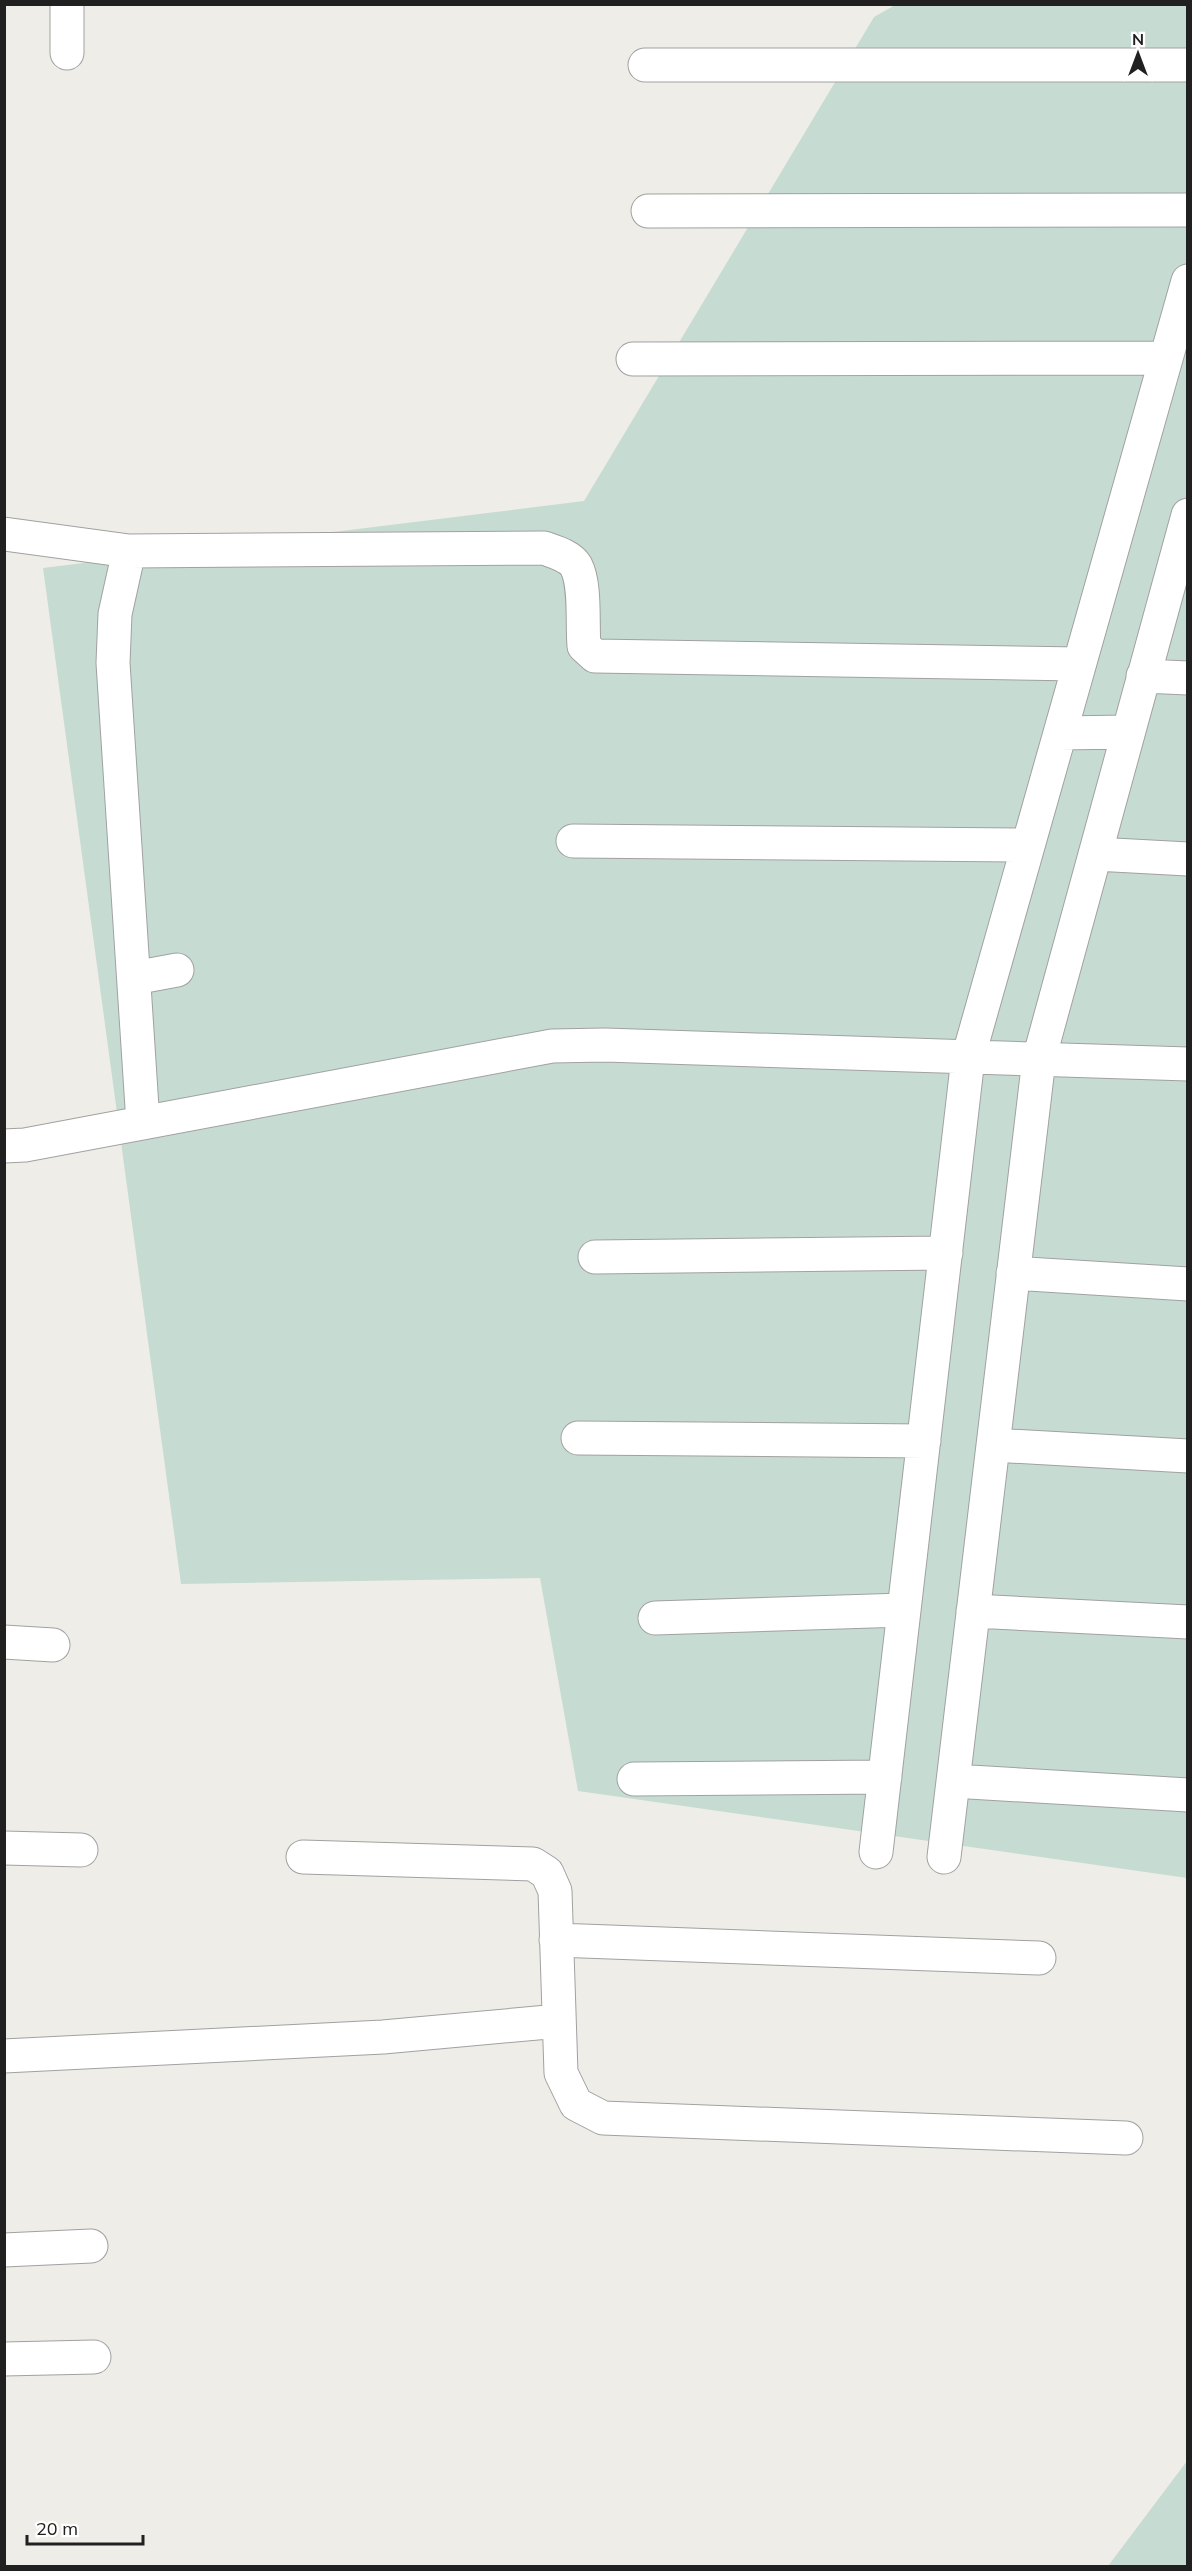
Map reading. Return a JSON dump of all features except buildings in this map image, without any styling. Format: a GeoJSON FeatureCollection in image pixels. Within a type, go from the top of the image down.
{"type":"FeatureCollection","features":[{"type":"Feature","properties":{"kind":"street"},"geometry":{"type":"LineString","coordinates":[[67,4],[67,53]]}},
{"type":"Feature","properties":{"kind":"street"},"geometry":{"type":"LineString","coordinates":[[645,64],[1188,65]]}},
{"type":"Feature","properties":{"kind":"street"},"geometry":{"type":"LineString","coordinates":[[648,211],[1188,210]]}},
{"type":"Feature","properties":{"kind":"street"},"geometry":{"type":"LineString","coordinates":[[876,1852],[968,1058],[1188,280]]}},
{"type":"Feature","properties":{"kind":"street"},"geometry":{"type":"LineString","coordinates":[[633,360],[1166,358]]}},
{"type":"Feature","properties":{"kind":"street"},"geometry":{"type":"LineString","coordinates":[[944,1857],[1038,1059],[1188,515]]}},
{"type":"Feature","properties":{"kind":"street"},"geometry":{"type":"LineString","coordinates":[[4,534],[129,551],[544,548],[564,555],[576,566],[581,582],[584,646],[595,656],[1079,664]]}},
{"type":"Feature","properties":{"kind":"street"},"geometry":{"type":"LineString","coordinates":[[129,551],[115,614],[113,663],[143,1123]]}},
{"type":"Feature","properties":{"kind":"street"},"geometry":{"type":"LineString","coordinates":[[1143,676],[1188,678]]}},
{"type":"Feature","properties":{"kind":"street"},"geometry":{"type":"LineString","coordinates":[[1060,733],[1128,732]]}},
{"type":"Feature","properties":{"kind":"street"},"geometry":{"type":"LineString","coordinates":[[573,841],[1028,845]]}},
{"type":"Feature","properties":{"kind":"street"},"geometry":{"type":"LineString","coordinates":[[1095,854],[1188,859]]}},
{"type":"Feature","properties":{"kind":"street"},"geometry":{"type":"LineString","coordinates":[[134,978],[177,970]]}},
{"type":"Feature","properties":{"kind":"street"},"geometry":{"type":"LineString","coordinates":[[4,1146],[25,1145],[552,1046],[605,1045],[1188,1065]]}},
{"type":"Feature","properties":{"kind":"street"},"geometry":{"type":"LineString","coordinates":[[595,1257],[946,1253]]}},
{"type":"Feature","properties":{"kind":"street"},"geometry":{"type":"LineString","coordinates":[[1013,1273],[1188,1284]]}},
{"type":"Feature","properties":{"kind":"street"},"geometry":{"type":"LineString","coordinates":[[578,1438],[924,1441]]}},
{"type":"Feature","properties":{"kind":"street"},"geometry":{"type":"LineString","coordinates":[[993,1445],[1188,1456]]}},
{"type":"Feature","properties":{"kind":"street"},"geometry":{"type":"LineString","coordinates":[[655,1618],[904,1610]]}},
{"type":"Feature","properties":{"kind":"street"},"geometry":{"type":"LineString","coordinates":[[973,1611],[1188,1622]]}},
{"type":"Feature","properties":{"kind":"street"},"geometry":{"type":"LineString","coordinates":[[4,1642],[53,1645]]}},
{"type":"Feature","properties":{"kind":"street"},"geometry":{"type":"LineString","coordinates":[[634,1779],[885,1777]]}},
{"type":"Feature","properties":{"kind":"street"},"geometry":{"type":"LineString","coordinates":[[953,1780],[1188,1795]]}},
{"type":"Feature","properties":{"kind":"street"},"geometry":{"type":"LineString","coordinates":[[4,1848],[81,1850]]}},
{"type":"Feature","properties":{"kind":"street"},"geometry":{"type":"LineString","coordinates":[[303,1857],[533,1864],[548,1873],[555,1891],[561,2073],[576,2104],[603,2118],[1126,2138]]}},
{"type":"Feature","properties":{"kind":"street"},"geometry":{"type":"LineString","coordinates":[[556,1941],[1038,1958]]}},
{"type":"Feature","properties":{"kind":"street"},"geometry":{"type":"LineString","coordinates":[[4,2056],[383,2037],[559,2021]]}},
{"type":"Feature","properties":{"kind":"street"},"geometry":{"type":"LineString","coordinates":[[4,2250],[92,2246]]}},
{"type":"Feature","properties":{"kind":"street"},"geometry":{"type":"LineString","coordinates":[[4,2359],[94,2357]]}},
{"type":"Feature","properties":{"kind":"green space"},"geometry":{"type":"Polygon","coordinates":[[[897,4],[1187,5],[1187,1878],[578,1791],[540,1578],[181,1584],[43,568],[584,501],[874,17],[897,4]]]}},
{"type":"Feature","properties":{"kind":"green space"},"geometry":{"type":"Polygon","coordinates":[[[1187,2461],[1187,2566],[1108,2566],[1187,2461]]]}}]}
